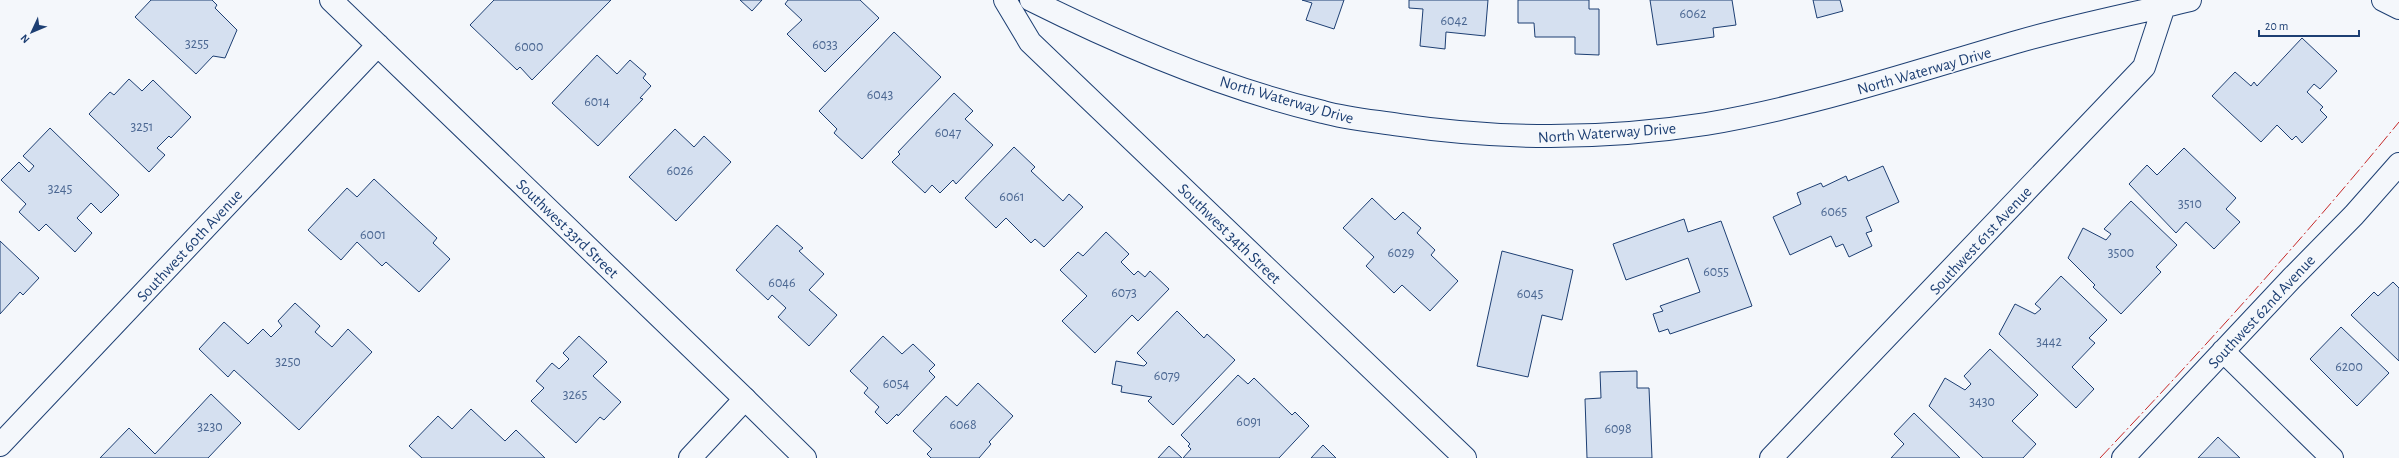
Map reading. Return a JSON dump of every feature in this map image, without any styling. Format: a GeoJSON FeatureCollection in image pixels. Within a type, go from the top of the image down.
{"type":"FeatureCollection","features":[{"type":"Feature","properties":{"kind":"street","name":"Southwest 33rd Street"},"geometry":{"type":"LineString","coordinates":[[331,0],[805,458]]}},
{"type":"Feature","properties":{"kind":"street","name":"Southwest 34th Street"},"geometry":{"type":"LineString","coordinates":[[1005,0],[1030,42],[1465,458]]}},
{"type":"Feature","properties":{"kind":"street","name":"North Waterway Drive"},"geometry":{"type":"LineString","coordinates":[[1031,0],[1110,37],[1209,76],[1324,113],[1432,130],[1509,137],[1540,138],[1597,136],[1675,128],[1773,111],[1876,84],[2056,31],[2190,0]]}},
{"type":"Feature","properties":{"kind":"street"},"geometry":{"type":"LineString","coordinates":[[2383,0],[2399,8]]}},
{"type":"Feature","properties":{"kind":"street","name":"Southwest 61st Avenue"},"geometry":{"type":"LineString","coordinates":[[1771,458],[2144,66],[2164,6]]}},
{"type":"Feature","properties":{"kind":"street","name":"Southwest 60th Avenue"},"geometry":{"type":"LineString","coordinates":[[0,445],[378,45]]}},
{"type":"Feature","properties":{"kind":"street","name":"Southwest 62nd Avenue"},"geometry":{"type":"LineString","coordinates":[[2123,458],[2223,351],[2354,215],[2399,164]]}},
{"type":"Feature","properties":{"kind":"street"},"geometry":{"type":"LineString","coordinates":[[2223,351],[2332,458]]}},
{"type":"Feature","properties":{"kind":"street"},"geometry":{"type":"LineString","coordinates":[[690,458],[745,399]]}},
{"type":"Feature","properties":{"kind":"building"},"geometry":{"type":"Polygon","coordinates":[[[151,0],[212,0],[217,5],[215,8],[237,30],[225,58],[213,56],[196,74],[135,17],[151,0]]]}},
{"type":"Feature","properties":{"kind":"building"},"geometry":{"type":"Polygon","coordinates":[[[494,0],[611,0],[532,80],[520,67],[517,70],[470,25],[494,0]]]}},
{"type":"Feature","properties":{"kind":"building"},"geometry":{"type":"Polygon","coordinates":[[[740,0],[762,0],[752,11],[740,0]]]}},
{"type":"Feature","properties":{"kind":"building"},"geometry":{"type":"Polygon","coordinates":[[[788,0],[860,0],[879,18],[825,72],[787,34],[802,20],[785,4],[788,0]]]}},
{"type":"Feature","properties":{"kind":"building"},"geometry":{"type":"Polygon","coordinates":[[[1302,0],[1344,0],[1334,29],[1306,20],[1312,3],[1302,0]]]}},
{"type":"Feature","properties":{"kind":"building"},"geometry":{"type":"Polygon","coordinates":[[[1409,0],[1488,0],[1485,36],[1446,32],[1445,49],[1420,46],[1423,9],[1409,8],[1409,0]]]}},
{"type":"Feature","properties":{"kind":"building"},"geometry":{"type":"Polygon","coordinates":[[[1518,0],[1589,0],[1589,9],[1599,9],[1599,55],[1575,54],[1575,37],[1535,37],[1534,23],[1518,23],[1518,0]]]}},
{"type":"Feature","properties":{"kind":"building"},"geometry":{"type":"Polygon","coordinates":[[[1650,0],[1732,0],[1736,25],[1713,28],[1714,37],[1657,45],[1650,0]]]}},
{"type":"Feature","properties":{"kind":"building"},"geometry":{"type":"Polygon","coordinates":[[[1813,0],[1840,0],[1843,11],[1817,18],[1813,0]]]}},
{"type":"Feature","properties":{"kind":"building"},"geometry":{"type":"Polygon","coordinates":[[[894,32],[941,77],[862,159],[834,133],[837,129],[819,111],[894,32]]]}},
{"type":"Feature","properties":{"kind":"building"},"geometry":{"type":"Polygon","coordinates":[[[2302,38],[2337,71],[2320,89],[2314,84],[2307,92],[2323,107],[2320,110],[2327,117],[2302,143],[2296,136],[2292,140],[2277,125],[2261,142],[2212,96],[2235,72],[2251,86],[2254,82],[2257,86],[2302,38]]]}},
{"type":"Feature","properties":{"kind":"building"},"geometry":{"type":"Polygon","coordinates":[[[597,55],[617,74],[630,60],[646,74],[643,78],[651,86],[640,98],[643,99],[598,146],[552,103],[597,55]]]}},
{"type":"Feature","properties":{"kind":"building"},"geometry":{"type":"Polygon","coordinates":[[[129,79],[142,91],[153,80],[191,117],[171,138],[169,136],[157,148],[165,155],[149,172],[89,114],[110,92],[114,95],[129,79]]]}},
{"type":"Feature","properties":{"kind":"building"},"geometry":{"type":"Polygon","coordinates":[[[954,93],[973,111],[965,119],[993,145],[956,184],[953,180],[940,193],[932,185],[925,193],[892,162],[900,154],[898,152],[954,93]]]}},
{"type":"Feature","properties":{"kind":"building"},"geometry":{"type":"Polygon","coordinates":[[[50,128],[119,195],[101,213],[91,203],[77,218],[92,233],[75,252],[46,224],[39,231],[19,212],[26,204],[1,180],[19,162],[29,172],[34,166],[23,156],[50,128]]]}},
{"type":"Feature","properties":{"kind":"building"},"geometry":{"type":"Polygon","coordinates":[[[675,129],[694,147],[704,136],[731,162],[676,221],[629,177],[675,129]]]}},
{"type":"Feature","properties":{"kind":"building"},"geometry":{"type":"Polygon","coordinates":[[[1014,147],[1035,167],[1031,171],[1063,201],[1069,194],[1083,207],[1044,247],[1035,239],[1031,243],[1006,218],[996,228],[965,198],[1014,147]]]}},
{"type":"Feature","properties":{"kind":"building"},"geometry":{"type":"Polygon","coordinates":[[[2184,148],[2236,198],[2226,209],[2240,222],[2214,249],[2186,222],[2176,233],[2129,184],[2147,165],[2157,175],[2184,148]]]}},
{"type":"Feature","properties":{"kind":"building"},"geometry":{"type":"Polygon","coordinates":[[[1883,166],[1899,202],[1866,217],[1872,231],[1866,233],[1872,246],[1849,257],[1843,244],[1836,247],[1831,236],[1790,255],[1773,217],[1801,204],[1797,193],[1821,183],[1823,187],[1846,176],[1848,181],[1883,166]]]}},
{"type":"Feature","properties":{"kind":"building"},"geometry":{"type":"Polygon","coordinates":[[[374,179],[437,238],[433,243],[450,259],[419,292],[386,262],[382,266],[357,242],[341,260],[308,230],[347,188],[357,197],[374,179]]]}},
{"type":"Feature","properties":{"kind":"building"},"geometry":{"type":"Polygon","coordinates":[[[1372,198],[1395,220],[1403,212],[1421,228],[1417,233],[1435,250],[1431,255],[1458,281],[1430,311],[1402,285],[1394,293],[1366,266],[1374,257],[1343,228],[1372,198]]]}},
{"type":"Feature","properties":{"kind":"building"},"geometry":{"type":"Polygon","coordinates":[[[2131,201],[2177,245],[2156,267],[2161,272],[2121,314],[2093,287],[2095,285],[2068,258],[2083,228],[2106,240],[2111,234],[2104,229],[2131,201]]]}},
{"type":"Feature","properties":{"kind":"building"},"geometry":{"type":"Polygon","coordinates":[[[1684,219],[1688,232],[1721,221],[1752,306],[1670,334],[1668,329],[1659,332],[1653,314],[1663,311],[1660,306],[1700,292],[1688,258],[1626,280],[1613,244],[1684,219]]]}},
{"type":"Feature","properties":{"kind":"building"},"geometry":{"type":"Polygon","coordinates":[[[777,225],[803,248],[799,251],[824,274],[809,290],[837,315],[809,346],[778,317],[786,308],[772,295],[768,300],[736,270],[777,225]]]}},
{"type":"Feature","properties":{"kind":"building"},"geometry":{"type":"Polygon","coordinates":[[[1106,232],[1129,254],[1121,262],[1134,275],[1138,271],[1145,277],[1150,271],[1169,289],[1138,321],[1132,315],[1095,353],[1062,321],[1087,296],[1060,270],[1078,252],[1083,256],[1106,232]]]}},
{"type":"Feature","properties":{"kind":"building"},"geometry":{"type":"Polygon","coordinates":[[[0,241],[39,278],[23,295],[20,292],[0,314],[0,241]]]}},
{"type":"Feature","properties":{"kind":"building"},"geometry":{"type":"Polygon","coordinates":[[[1502,251],[1573,270],[1562,320],[1542,315],[1528,377],[1477,366],[1502,251]]]}},
{"type":"Feature","properties":{"kind":"building"},"geometry":{"type":"Polygon","coordinates":[[[2061,276],[2107,320],[2089,338],[2095,343],[2072,367],[2094,389],[2076,408],[1999,334],[2015,304],[2035,314],[2041,309],[2035,304],[2061,276]]]}},
{"type":"Feature","properties":{"kind":"building"},"geometry":{"type":"Polygon","coordinates":[[[2393,282],[2399,288],[2399,361],[2351,315],[2374,292],[2378,296],[2393,282]]]}},
{"type":"Feature","properties":{"kind":"building"},"geometry":{"type":"Polygon","coordinates":[[[295,303],[320,326],[315,332],[332,347],[348,329],[372,352],[299,430],[234,370],[228,377],[199,349],[224,322],[248,344],[263,329],[271,337],[282,326],[278,321],[295,303]]]}},
{"type":"Feature","properties":{"kind":"building"},"geometry":{"type":"Polygon","coordinates":[[[1177,311],[1204,338],[1207,334],[1235,360],[1173,425],[1148,401],[1152,397],[1121,392],[1122,386],[1112,384],[1116,361],[1144,366],[1147,363],[1137,353],[1177,311]]]}},
{"type":"Feature","properties":{"kind":"building"},"geometry":{"type":"Polygon","coordinates":[[[2341,327],[2389,373],[2357,406],[2310,359],[2341,327]]]}},
{"type":"Feature","properties":{"kind":"building"},"geometry":{"type":"Polygon","coordinates":[[[579,336],[607,362],[593,376],[621,402],[604,420],[600,417],[576,443],[531,401],[544,388],[536,381],[552,363],[559,369],[569,359],[563,353],[579,336]]]}},
{"type":"Feature","properties":{"kind":"building"},"geometry":{"type":"Polygon","coordinates":[[[883,336],[902,354],[913,344],[935,365],[929,371],[935,377],[898,416],[897,414],[887,424],[875,412],[879,407],[864,393],[868,388],[850,371],[883,336]]]}},
{"type":"Feature","properties":{"kind":"building"},"geometry":{"type":"Polygon","coordinates":[[[1990,349],[2038,395],[2012,421],[2036,444],[2023,458],[1983,458],[1929,406],[1945,378],[1965,390],[1971,384],[1964,376],[1990,349]]]}},
{"type":"Feature","properties":{"kind":"building"},"geometry":{"type":"Polygon","coordinates":[[[1637,371],[1637,388],[1649,388],[1652,458],[1587,458],[1585,399],[1601,398],[1600,372],[1637,371]]]}},
{"type":"Feature","properties":{"kind":"building"},"geometry":{"type":"Polygon","coordinates":[[[1238,375],[1248,384],[1254,378],[1292,415],[1295,412],[1309,426],[1279,458],[1183,458],[1191,449],[1188,446],[1190,444],[1181,435],[1238,375]]]}},
{"type":"Feature","properties":{"kind":"building"},"geometry":{"type":"Polygon","coordinates":[[[978,383],[1013,416],[989,442],[991,444],[979,458],[931,458],[927,454],[932,449],[913,431],[946,396],[957,406],[978,383]]]}},
{"type":"Feature","properties":{"kind":"building"},"geometry":{"type":"Polygon","coordinates":[[[211,394],[241,423],[208,458],[100,458],[129,428],[155,454],[211,394]]]}},
{"type":"Feature","properties":{"kind":"building"},"geometry":{"type":"Polygon","coordinates":[[[471,409],[505,441],[516,430],[545,458],[422,458],[409,446],[438,416],[452,429],[471,409]]]}},
{"type":"Feature","properties":{"kind":"building"},"geometry":{"type":"Polygon","coordinates":[[[1914,413],[1960,458],[1891,458],[1904,444],[1894,434],[1914,413]]]}},
{"type":"Feature","properties":{"kind":"building"},"geometry":{"type":"Polygon","coordinates":[[[2218,437],[2240,458],[2198,458],[2218,437]]]}},
{"type":"Feature","properties":{"kind":"building"},"geometry":{"type":"Polygon","coordinates":[[[1323,445],[1336,458],[1311,458],[1323,445]]]}},
{"type":"Feature","properties":{"kind":"building"},"geometry":{"type":"Polygon","coordinates":[[[1169,446],[1182,458],[1158,458],[1169,446]]]}},
{"type":"Feature","properties":{"kind":"power"},"geometry":{"type":"LineString","coordinates":[[2100,458],[2252,293],[2327,208],[2399,122]]}}]}
